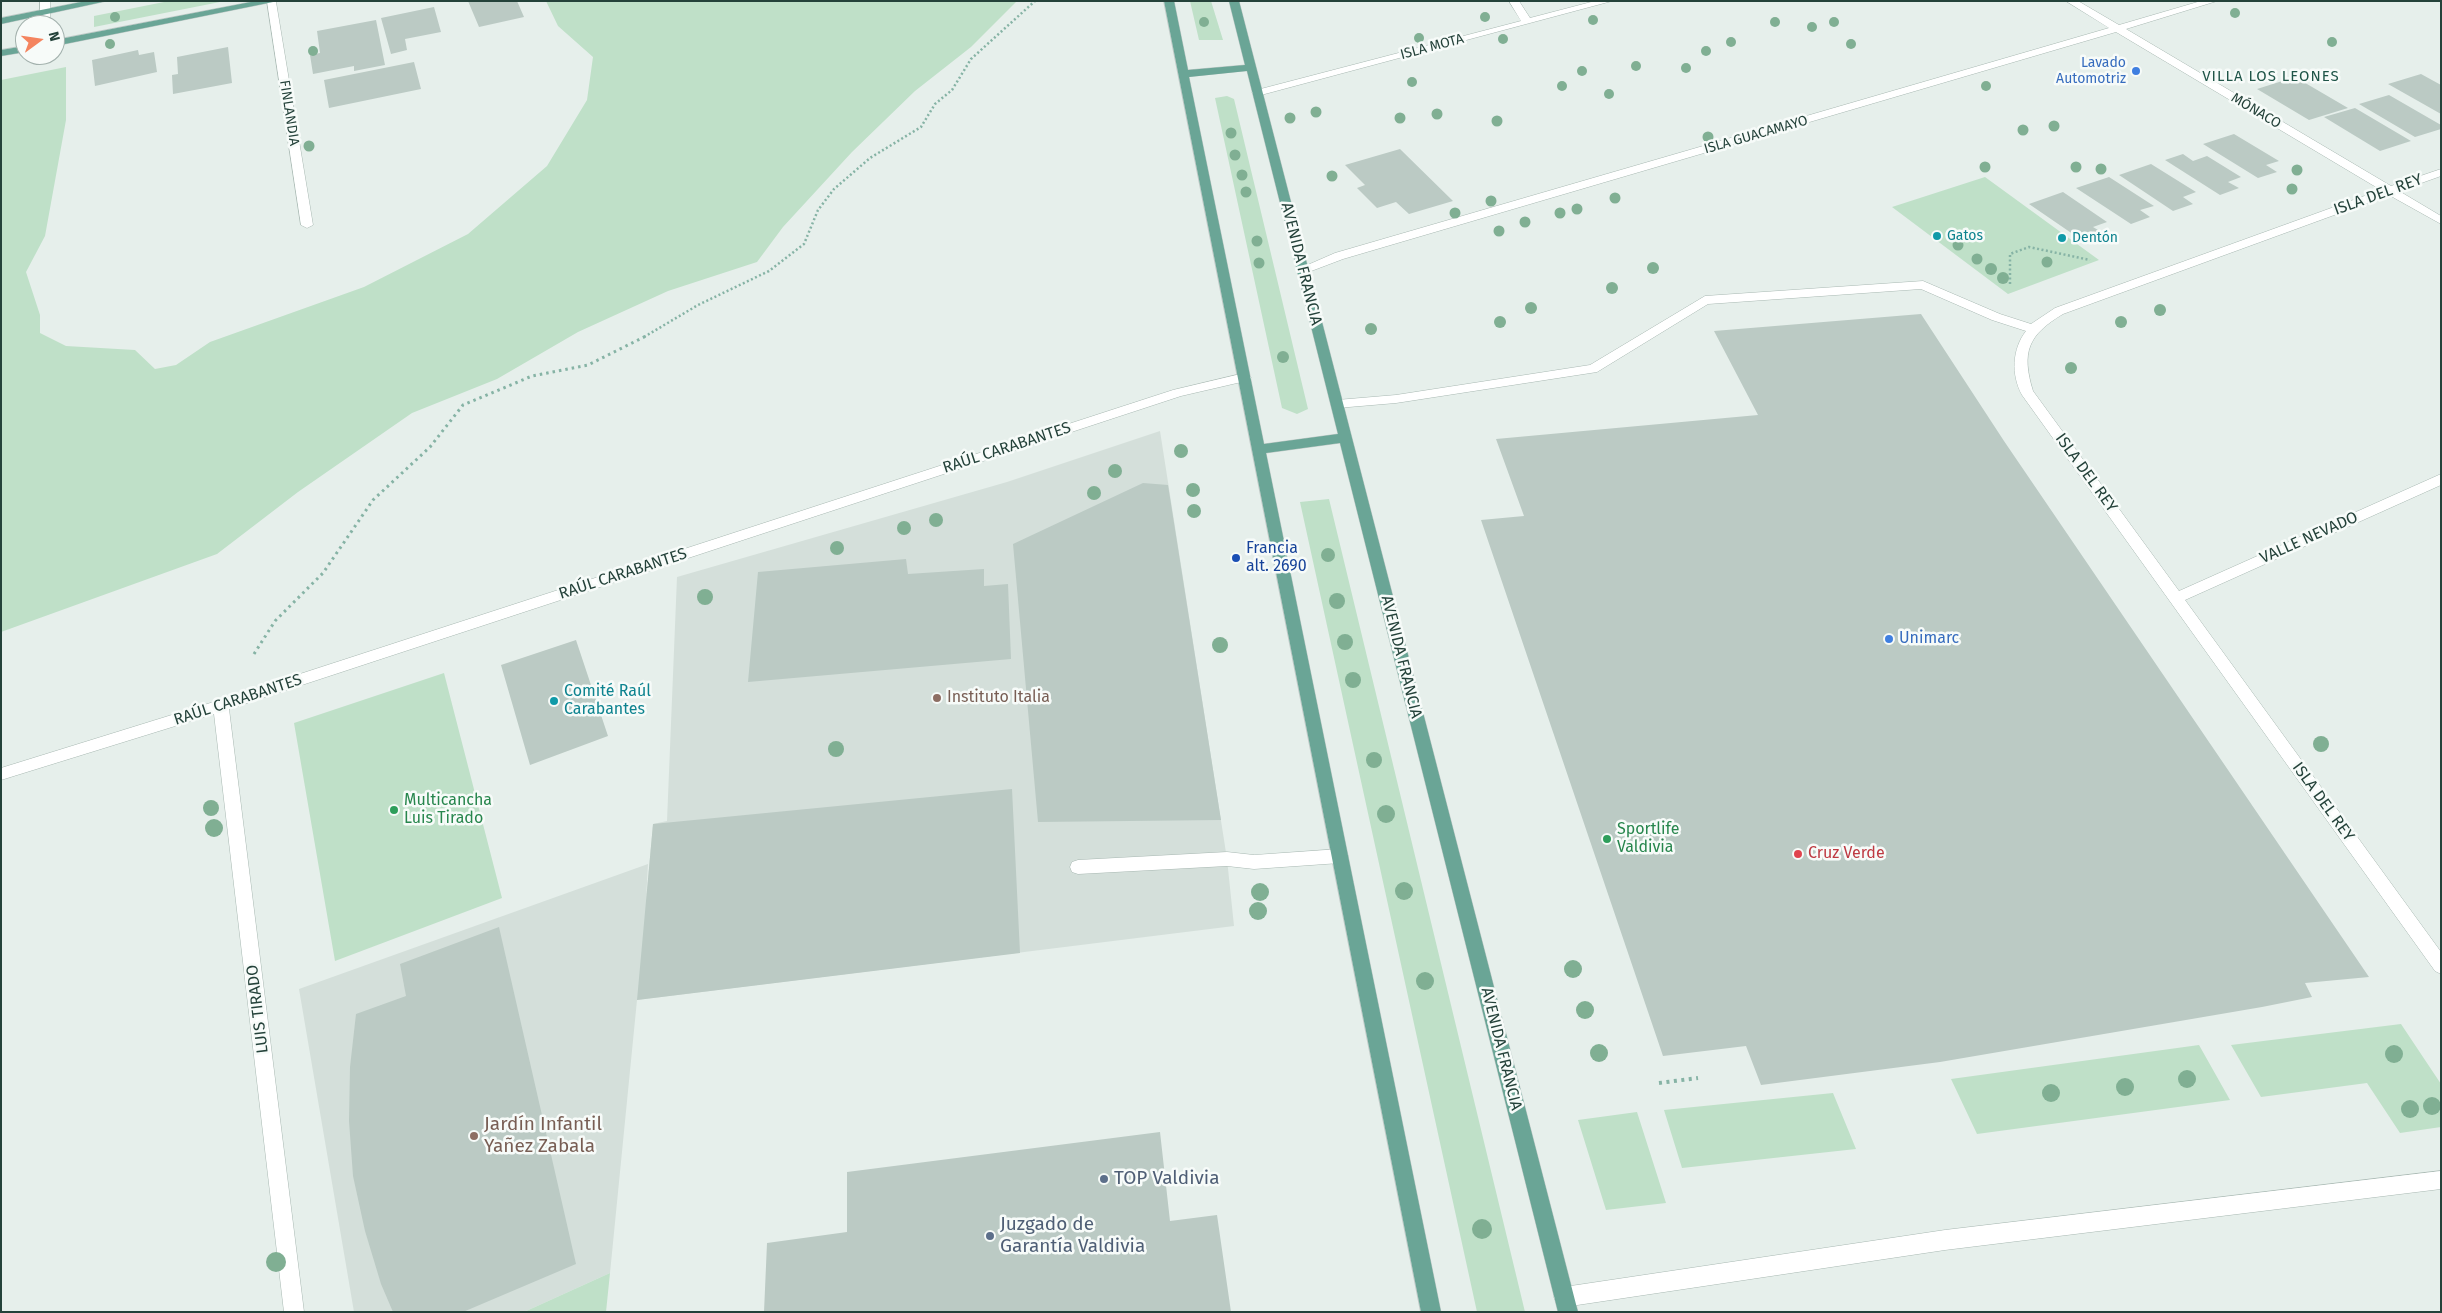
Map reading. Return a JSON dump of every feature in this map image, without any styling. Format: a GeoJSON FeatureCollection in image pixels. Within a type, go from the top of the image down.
{"type":"FeatureCollection","features":[{"type":"Feature","properties":{"kind":"main road"},"geometry":{"type":"LineString","coordinates":[[1,21],[102,1]]}},
{"type":"Feature","properties":{"kind":"main road"},"geometry":{"type":"LineString","coordinates":[[65,41],[272,1]]}},
{"type":"Feature","properties":{"kind":"main road"},"geometry":{"type":"LineString","coordinates":[[1170,1],[1431,1312]]}},
{"type":"Feature","properties":{"kind":"main road","name":"AVENIDA FRANCIA"},"geometry":{"type":"LineString","coordinates":[[1234,1],[1566,1304]]}},
{"type":"Feature","properties":{"kind":"main road"},"geometry":{"type":"LineString","coordinates":[[1,53],[15,51]]}},
{"type":"Feature","properties":{"kind":"main road"},"geometry":{"type":"LineString","coordinates":[[1184,74],[1251,67]]}},
{"type":"Feature","properties":{"kind":"main road"},"geometry":{"type":"LineString","coordinates":[[1258,450],[1345,438]]}},
{"type":"Feature","properties":{"kind":"street"},"geometry":{"type":"LineString","coordinates":[[45,1],[45,15]]}},
{"type":"Feature","properties":{"kind":"street","name":"FINLANDIA"},"geometry":{"type":"LineString","coordinates":[[272,1],[307,225]]}},
{"type":"Feature","properties":{"kind":"street"},"geometry":{"type":"LineString","coordinates":[[1514,1],[1527,22]]}},
{"type":"Feature","properties":{"kind":"street","name":"ISLA MOTA"},"geometry":{"type":"LineString","coordinates":[[1256,93],[1607,1]]}},
{"type":"Feature","properties":{"kind":"street","name":"MÓNACO"},"geometry":{"type":"LineString","coordinates":[[2070,1],[2441,221]]}},
{"type":"Feature","properties":{"kind":"street","name":"ISLA GUACAMAYO"},"geometry":{"type":"LineString","coordinates":[[1302,270],[1339,256],[2212,1]]}},
{"type":"Feature","properties":{"kind":"street","name":"ISLA DEL REY"},"geometry":{"type":"LineString","coordinates":[[2440,962],[2027,392],[2020,373],[2020,356],[2024,341],[2033,329],[2059,311],[2441,172]]}},
{"type":"Feature","properties":{"kind":"street"},"geometry":{"type":"LineString","coordinates":[[1337,404],[1396,399],[1593,369],[1705,300],[1923,285],[1996,317],[2033,329]]}},
{"type":"Feature","properties":{"kind":"street","name":"RAÚL CARABANTES"},"geometry":{"type":"LineString","coordinates":[[1,774],[221,706],[1178,393],[1244,377]]}},
{"type":"Feature","properties":{"kind":"street","name":"VALLE NEVADO"},"geometry":{"type":"LineString","coordinates":[[2176,598],[2441,479]]}},
{"type":"Feature","properties":{"kind":"street","name":"LUIS TIRADO"},"geometry":{"type":"LineString","coordinates":[[221,706],[294,1312]]}},
{"type":"Feature","properties":{"kind":"street"},"geometry":{"type":"LineString","coordinates":[[1078,867],[1228,859],[1254,862],[1340,856]]}},
{"type":"Feature","properties":{"kind":"street"},"geometry":{"type":"LineString","coordinates":[[1566,1304],[1945,1240],[2441,1180]]}},
{"type":"Feature","properties":{"kind":"path"},"geometry":{"type":"LineString","coordinates":[[221,706],[275,621],[323,573],[373,500],[430,447],[463,405],[532,376],[588,365],[636,342],[698,304],[768,271],[804,244],[818,210],[834,189],[870,158],[921,127],[935,104],[952,90],[972,60],[1010,22],[1035,1]]}},
{"type":"Feature","properties":{"kind":"path"},"geometry":{"type":"LineString","coordinates":[[2010,289],[2010,254],[2029,247],[2093,261]]}},
{"type":"Feature","properties":{"kind":"path"},"geometry":{"type":"LineString","coordinates":[[1658,1083],[1698,1078]]}},
{"type":"Feature","properties":{"kind":"shaded area","name":"Instituto Italia"},"geometry":{"type":"Polygon","coordinates":[[[1160,431],[1227,859],[1234,926],[637,1000],[610,1273],[524,1312],[354,1312],[299,989],[648,864],[646,901],[653,824],[667,821],[677,577],[1007,482],[1160,431]]]}},
{"type":"Feature","properties":{"kind":"green space"},"geometry":{"type":"Polygon","coordinates":[[[169,1],[225,1],[94,27],[94,16],[169,1]]]}},
{"type":"Feature","properties":{"kind":"green space"},"geometry":{"type":"Polygon","coordinates":[[[546,1],[1017,1],[971,47],[915,91],[852,152],[783,227],[757,262],[668,291],[578,332],[497,379],[412,413],[298,492],[217,554],[1,632],[1,80],[66,67],[66,120],[45,236],[26,272],[40,315],[40,333],[66,346],[135,350],[155,369],[176,365],[210,342],[364,287],[468,234],[547,166],[587,100],[593,57],[558,26],[546,1]]]}},
{"type":"Feature","properties":{"kind":"green space"},"geometry":{"type":"Polygon","coordinates":[[[1190,1],[1211,1],[1223,40],[1199,40],[1190,1]]]}},
{"type":"Feature","properties":{"kind":"green space"},"geometry":{"type":"Polygon","coordinates":[[[1227,96],[1234,99],[1308,409],[1297,414],[1282,408],[1215,98],[1227,96]]]}},
{"type":"Feature","properties":{"kind":"green space"},"geometry":{"type":"Polygon","coordinates":[[[1985,177],[2099,260],[2008,294],[1892,207],[1985,177]]]}},
{"type":"Feature","properties":{"kind":"green space"},"geometry":{"type":"Polygon","coordinates":[[[1329,499],[1525,1312],[1477,1312],[1300,502],[1329,499]]]}},
{"type":"Feature","properties":{"kind":"green space","name":"Multicancha Luis Tirado"},"geometry":{"type":"Polygon","coordinates":[[[444,673],[502,898],[335,961],[294,723],[444,673]]]}},
{"type":"Feature","properties":{"kind":"green space"},"geometry":{"type":"Polygon","coordinates":[[[2401,1024],[2441,1084],[2441,1127],[2400,1133],[2367,1083],[2261,1097],[2231,1045],[2401,1024]]]}},
{"type":"Feature","properties":{"kind":"green space"},"geometry":{"type":"Polygon","coordinates":[[[2199,1045],[2230,1100],[1977,1134],[1951,1079],[2199,1045]]]}},
{"type":"Feature","properties":{"kind":"green space"},"geometry":{"type":"Polygon","coordinates":[[[1833,1093],[1856,1149],[1682,1168],[1664,1110],[1833,1093]]]}},
{"type":"Feature","properties":{"kind":"green space"},"geometry":{"type":"Polygon","coordinates":[[[1637,1112],[1666,1203],[1606,1210],[1578,1120],[1637,1112]]]}},
{"type":"Feature","properties":{"kind":"green space"},"geometry":{"type":"Polygon","coordinates":[[[610,1273],[606,1312],[524,1312],[610,1273]]]}},
{"type":"Feature","properties":{"kind":"building"},"geometry":{"type":"Polygon","coordinates":[[[468,1],[517,1],[524,17],[479,27],[468,1]]]}},
{"type":"Feature","properties":{"kind":"building"},"geometry":{"type":"Polygon","coordinates":[[[434,7],[441,32],[405,39],[407,50],[391,54],[381,18],[434,7]]]}},
{"type":"Feature","properties":{"kind":"building"},"geometry":{"type":"Polygon","coordinates":[[[376,20],[385,65],[354,71],[354,66],[313,74],[310,55],[320,53],[317,31],[376,20]]]}},
{"type":"Feature","properties":{"kind":"building"},"geometry":{"type":"Polygon","coordinates":[[[228,47],[232,83],[173,94],[172,75],[178,74],[177,57],[228,47]]]}},
{"type":"Feature","properties":{"kind":"building"},"geometry":{"type":"Polygon","coordinates":[[[138,50],[139,55],[154,52],[157,72],[95,86],[92,60],[138,50]]]}},
{"type":"Feature","properties":{"kind":"building"},"geometry":{"type":"Polygon","coordinates":[[[414,62],[421,89],[329,108],[324,80],[414,62]]]}},
{"type":"Feature","properties":{"kind":"building"},"geometry":{"type":"Polygon","coordinates":[[[2421,74],[2441,85],[2441,114],[2388,84],[2421,74]]]}},
{"type":"Feature","properties":{"kind":"building"},"geometry":{"type":"Polygon","coordinates":[[[2295,77],[2348,108],[2309,120],[2257,89],[2295,77]]]}},
{"type":"Feature","properties":{"kind":"building"},"geometry":{"type":"Polygon","coordinates":[[[2389,95],[2441,125],[2441,129],[2415,137],[2359,104],[2389,95]]]}},
{"type":"Feature","properties":{"kind":"building"},"geometry":{"type":"Polygon","coordinates":[[[2355,108],[2411,141],[2380,151],[2324,117],[2355,108]]]}},
{"type":"Feature","properties":{"kind":"building"},"geometry":{"type":"Polygon","coordinates":[[[2234,134],[2279,161],[2266,165],[2277,172],[2258,178],[2203,144],[2234,134]]]}},
{"type":"Feature","properties":{"kind":"building"},"geometry":{"type":"Polygon","coordinates":[[[1400,149],[1453,201],[1409,214],[1396,202],[1377,208],[1357,188],[1365,185],[1345,165],[1400,149]]]}},
{"type":"Feature","properties":{"kind":"building"},"geometry":{"type":"Polygon","coordinates":[[[2183,154],[2193,161],[2207,156],[2241,177],[2228,182],[2239,188],[2220,195],[2165,160],[2183,154]]]}},
{"type":"Feature","properties":{"kind":"building"},"geometry":{"type":"Polygon","coordinates":[[[2151,164],[2196,192],[2183,197],[2193,204],[2173,211],[2119,175],[2151,164]]]}},
{"type":"Feature","properties":{"kind":"building"},"geometry":{"type":"Polygon","coordinates":[[[2109,177],[2154,206],[2140,210],[2150,217],[2131,224],[2076,188],[2109,177]]]}},
{"type":"Feature","properties":{"kind":"building"},"geometry":{"type":"Polygon","coordinates":[[[2063,192],[2107,222],[2093,227],[2103,233],[2083,241],[2029,204],[2063,192]]]}},
{"type":"Feature","properties":{"kind":"building"},"geometry":{"type":"Polygon","coordinates":[[[1921,314],[2004,441],[2369,977],[2305,983],[2312,997],[2262,1007],[1940,1062],[1761,1085],[1746,1046],[1663,1056],[1481,520],[1524,516],[1496,439],[1758,415],[1714,331],[1921,314]]]}},
{"type":"Feature","properties":{"kind":"building"},"geometry":{"type":"Polygon","coordinates":[[[1143,483],[1168,485],[1221,820],[1038,822],[1013,544],[1143,483]]]}},
{"type":"Feature","properties":{"kind":"building"},"geometry":{"type":"Polygon","coordinates":[[[906,559],[908,574],[984,569],[984,586],[1008,584],[1011,659],[748,682],[758,572],[906,559]]]}},
{"type":"Feature","properties":{"kind":"building","name":"Comité Raúl Carabantes"},"geometry":{"type":"Polygon","coordinates":[[[576,640],[608,736],[530,765],[501,665],[576,640]]]}},
{"type":"Feature","properties":{"kind":"building"},"geometry":{"type":"Polygon","coordinates":[[[1012,789],[1020,953],[637,1000],[653,824],[1012,789]]]}},
{"type":"Feature","properties":{"kind":"building"},"geometry":{"type":"Polygon","coordinates":[[[499,927],[576,1264],[463,1312],[393,1312],[381,1284],[365,1231],[353,1176],[349,1121],[350,1067],[356,1014],[406,996],[400,964],[499,927]]]}},
{"type":"Feature","properties":{"kind":"building"},"geometry":{"type":"Polygon","coordinates":[[[1160,1132],[1170,1221],[1217,1215],[1231,1312],[764,1312],[767,1243],[847,1232],[847,1172],[1160,1132]]]}},
{"type":"Feature","properties":{"kind":"place","name":"Lavado Automotriz"},"geometry":{"type":"Point","coordinates":[2136,71]}},
{"type":"Feature","properties":{"kind":"place","name":"Gatos"},"geometry":{"type":"Point","coordinates":[1937,236]}},
{"type":"Feature","properties":{"kind":"place","name":"Dentón"},"geometry":{"type":"Point","coordinates":[2062,238]}},
{"type":"Feature","properties":{"kind":"place","name":"Francia alt. 2690"},"geometry":{"type":"Point","coordinates":[1236,558]}},
{"type":"Feature","properties":{"kind":"place","name":"Unimarc"},"geometry":{"type":"Point","coordinates":[1889,639]}},
{"type":"Feature","properties":{"kind":"place","name":"Instituto Italia"},"geometry":{"type":"Point","coordinates":[937,698]}},
{"type":"Feature","properties":{"kind":"place","name":"Comité Raúl Carabantes"},"geometry":{"type":"Point","coordinates":[554,701]}},
{"type":"Feature","properties":{"kind":"place","name":"Multicancha Luis Tirado"},"geometry":{"type":"Point","coordinates":[394,810]}},
{"type":"Feature","properties":{"kind":"place","name":"Sportlife Valdivia"},"geometry":{"type":"Point","coordinates":[1607,839]}},
{"type":"Feature","properties":{"kind":"place","name":"Cruz Verde"},"geometry":{"type":"Point","coordinates":[1798,854]}},
{"type":"Feature","properties":{"kind":"place","name":"Jardín Infantil Yañez Zabala"},"geometry":{"type":"Point","coordinates":[474,1136]}},
{"type":"Feature","properties":{"kind":"place","name":"TOP Valdivia"},"geometry":{"type":"Point","coordinates":[1104,1179]}},
{"type":"Feature","properties":{"kind":"place","name":"Juzgado de Garantía Valdivia"},"geometry":{"type":"Point","coordinates":[990,1236]}},
{"type":"Feature","properties":{"kind":"district","name":"VILLA LOS LEONES"},"geometry":{"type":"Point","coordinates":[2271,77]}}]}
